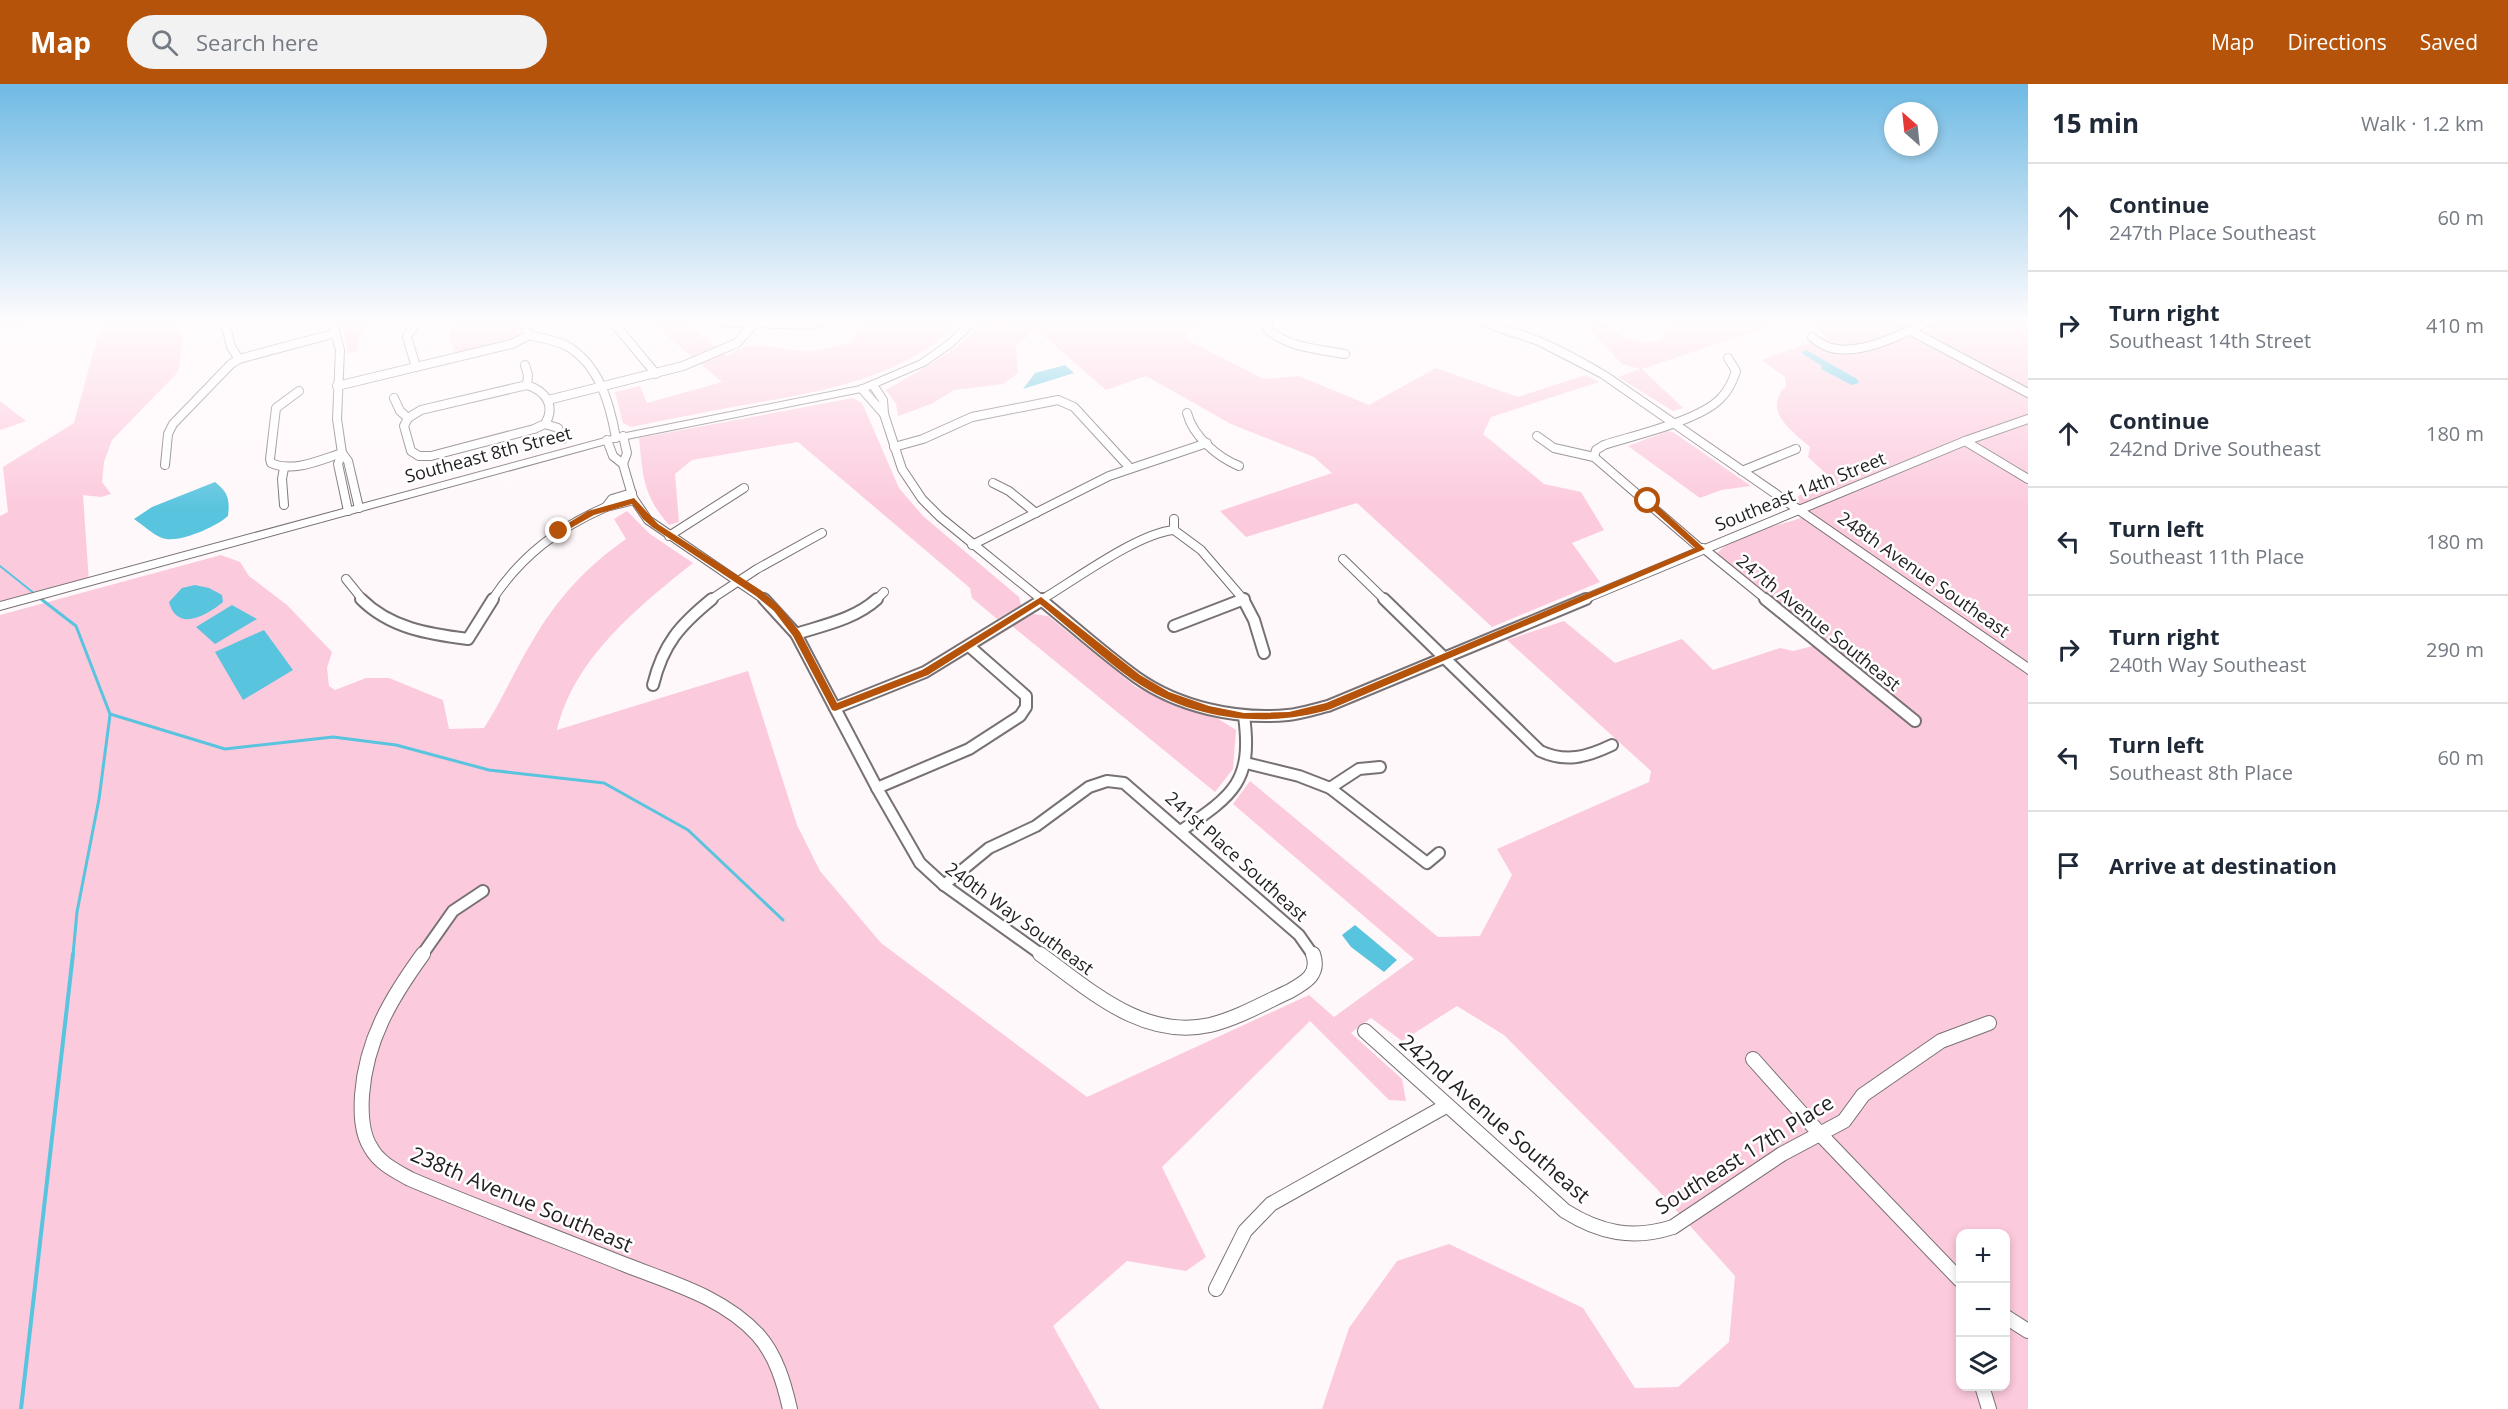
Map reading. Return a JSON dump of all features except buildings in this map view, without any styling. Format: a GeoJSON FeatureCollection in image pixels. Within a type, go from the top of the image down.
{"type":"FeatureCollection","features":[{"type":"Feature","properties":{"kind":"street"},"geometry":{"type":"LineString","coordinates":[[165,465],[168,434],[173,424],[210,384]]}},
{"type":"Feature","properties":{"kind":"street"},"geometry":{"type":"LineString","coordinates":[[346,384],[337,386],[337,419],[342,453],[338,464],[353,510]]}},
{"type":"Feature","properties":{"kind":"street","name":"240th Way Southeast"},"geometry":{"type":"LineString","coordinates":[[598,384],[612,418],[615,438],[613,456],[623,465],[633,497],[645,517],[669,536],[770,603],[796,634],[912,852],[944,885],[1114,1007],[1141,1021],[1173,1028],[1202,1028],[1219,1024],[1311,980]]}},
{"type":"Feature","properties":{"kind":"street"},"geometry":{"type":"LineString","coordinates":[[548,400],[614,384]]}},
{"type":"Feature","properties":{"kind":"street","name":"248th Avenue Southeast"},"geometry":{"type":"LineString","coordinates":[[1614,384],[2028,669]]}},
{"type":"Feature","properties":{"kind":"street"},"geometry":{"type":"LineString","coordinates":[[1536,436],[1554,448],[1594,457],[1596,450],[1604,446],[1708,407],[1722,396],[1731,384]]}},
{"type":"Feature","properties":{"kind":"street"},"geometry":{"type":"LineString","coordinates":[[2011,384],[2028,393]]}},
{"type":"Feature","properties":{"kind":"street"},"geometry":{"type":"LineString","coordinates":[[526,385],[539,388],[548,400],[550,416],[545,424],[438,455],[419,456],[411,451],[404,426],[408,418],[421,410],[526,385]]}},
{"type":"Feature","properties":{"kind":"street","name":"Southeast 8th Street"},"geometry":{"type":"LineString","coordinates":[[0,606],[615,438],[873,385]]}},
{"type":"Feature","properties":{"kind":"street","name":"Southeast 14th Street"},"geometry":{"type":"LineString","coordinates":[[873,385],[883,400],[884,414],[902,469],[922,499],[972,544],[1137,678],[1188,703],[1244,716],[1289,716],[1311,711],[1965,441],[2028,419]]}},
{"type":"Feature","properties":{"kind":"street"},"geometry":{"type":"LineString","coordinates":[[862,389],[884,414]]}},
{"type":"Feature","properties":{"kind":"street"},"geometry":{"type":"LineString","coordinates":[[299,391],[280,404],[275,413],[270,459],[273,465],[284,468],[342,453]]}},
{"type":"Feature","properties":{"kind":"street"},"geometry":{"type":"LineString","coordinates":[[394,398],[400,411],[408,418]]}},
{"type":"Feature","properties":{"kind":"street"},"geometry":{"type":"LineString","coordinates":[[894,447],[923,439],[972,417],[1051,400],[1064,401],[1074,407],[1130,468]]}},
{"type":"Feature","properties":{"kind":"street"},"geometry":{"type":"LineString","coordinates":[[1187,413],[1189,423],[1207,443],[1227,461],[1239,466]]}},
{"type":"Feature","properties":{"kind":"street"},"geometry":{"type":"LineString","coordinates":[[545,424],[558,428],[563,439]]}},
{"type":"Feature","properties":{"kind":"street","name":"240th Way Southeast"},"geometry":{"type":"LineString","coordinates":[[615,438],[627,453],[623,465]]}},
{"type":"Feature","properties":{"kind":"street"},"geometry":{"type":"LineString","coordinates":[[1965,441],[2028,479]]}},
{"type":"Feature","properties":{"kind":"street"},"geometry":{"type":"LineString","coordinates":[[972,544],[1092,484],[1130,468],[1207,443]]}},
{"type":"Feature","properties":{"kind":"street"},"geometry":{"type":"LineString","coordinates":[[1742,471],[1796,449]]}},
{"type":"Feature","properties":{"kind":"street","name":"247th Avenue Southeast"},"geometry":{"type":"LineString","coordinates":[[1594,457],[1702,549],[1915,721]]}},
{"type":"Feature","properties":{"kind":"street"},"geometry":{"type":"LineString","coordinates":[[284,468],[282,479],[284,505]]}},
{"type":"Feature","properties":{"kind":"street"},"geometry":{"type":"LineString","coordinates":[[993,483],[1009,491],[1036,513]]}},
{"type":"Feature","properties":{"kind":"street"},"geometry":{"type":"LineString","coordinates":[[669,536],[744,488]]}},
{"type":"Feature","properties":{"kind":"street"},"geometry":{"type":"LineString","coordinates":[[346,579],[363,603],[393,624],[437,636],[468,639],[499,587],[525,558],[559,531],[606,507],[612,499],[633,497]]}},
{"type":"Feature","properties":{"kind":"street"},"geometry":{"type":"LineString","coordinates":[[835,708],[905,681],[969,646],[1136,542],[1174,524],[1191,539],[1244,599],[1254,619],[1264,653]]}},
{"type":"Feature","properties":{"kind":"street"},"geometry":{"type":"LineString","coordinates":[[652,685],[663,651],[680,627],[694,614],[738,580],[822,533]]}},
{"type":"Feature","properties":{"kind":"street"},"geometry":{"type":"LineString","coordinates":[[1342,559],[1531,742],[1551,757],[1579,759],[1612,745]]}},
{"type":"Feature","properties":{"kind":"street"},"geometry":{"type":"LineString","coordinates":[[796,634],[865,610],[884,592]]}},
{"type":"Feature","properties":{"kind":"street"},"geometry":{"type":"LineString","coordinates":[[1174,626],[1244,599]]}},
{"type":"Feature","properties":{"kind":"street"},"geometry":{"type":"LineString","coordinates":[[877,788],[969,749],[1020,716],[1027,702],[1020,690],[969,646]]}},
{"type":"Feature","properties":{"kind":"street"},"geometry":{"type":"LineString","coordinates":[[1182,830],[1230,792],[1240,779],[1246,763],[1244,716]]}},
{"type":"Feature","properties":{"kind":"street"},"geometry":{"type":"LineString","coordinates":[[1246,763],[1303,775],[1330,788],[1427,863],[1439,853]]}},
{"type":"Feature","properties":{"kind":"street"},"geometry":{"type":"LineString","coordinates":[[1330,788],[1353,770],[1366,765],[1380,767]]}},
{"type":"Feature","properties":{"kind":"street","name":"241st Place Southeast"},"geometry":{"type":"LineString","coordinates":[[944,885],[989,848],[1036,826],[1089,787],[1107,781],[1124,783],[1182,830],[1307,944],[1316,963],[1316,972],[1311,980]]}},
{"type":"Feature","properties":{"kind":"street","name":"238th Avenue Southeast"},"geometry":{"type":"LineString","coordinates":[[483,891],[464,902],[446,918],[378,1024],[363,1074],[365,1134],[370,1148],[385,1163],[419,1182],[566,1239],[714,1303],[744,1322],[759,1336],[785,1384],[790,1409]]}},
{"type":"Feature","properties":{"kind":"street","name":"Southeast 17th Place"},"geometry":{"type":"LineString","coordinates":[[1638,1236],[1656,1234],[1673,1227],[1782,1154],[1844,1121],[1863,1095],[1941,1041],[1989,1023]]}},
{"type":"Feature","properties":{"kind":"street","name":"242nd Avenue Southeast"},"geometry":{"type":"LineString","coordinates":[[1365,1031],[1565,1211],[1582,1223],[1602,1230],[1623,1236],[1638,1236]]}},
{"type":"Feature","properties":{"kind":"street"},"geometry":{"type":"LineString","coordinates":[[1753,1059],[1821,1135],[1956,1276]]}},
{"type":"Feature","properties":{"kind":"street"},"geometry":{"type":"LineString","coordinates":[[1216,1289],[1245,1231],[1271,1204],[1446,1106]]}},
{"type":"Feature","properties":{"kind":"street"},"geometry":{"type":"LineString","coordinates":[[2010,1320],[2028,1331]]}},
{"type":"Feature","properties":{"kind":"street"},"geometry":{"type":"LineString","coordinates":[[1984,1391],[1989,1409]]}},
{"type":"Feature","properties":{"kind":"shaded area"},"geometry":{"type":"Polygon","coordinates":[[[85,384],[167,384],[112,440],[104,462],[102,482],[111,494],[101,497],[83,495],[89,582],[0,606],[0,516],[8,512],[3,467],[74,423],[85,384]]]}},
{"type":"Feature","properties":{"kind":"shaded area"},"geometry":{"type":"Polygon","coordinates":[[[715,384],[845,384],[806,394],[631,427],[623,423],[615,392],[640,386],[647,403],[715,384]]]}},
{"type":"Feature","properties":{"kind":"shaded area"},"geometry":{"type":"Polygon","coordinates":[[[897,384],[1003,384],[954,390],[931,404],[898,416],[896,404],[886,390],[897,384]]]}},
{"type":"Feature","properties":{"kind":"shaded area"},"geometry":{"type":"Polygon","coordinates":[[[1099,384],[1124,384],[1106,390],[1099,384]]]}},
{"type":"Feature","properties":{"kind":"shaded area"},"geometry":{"type":"Polygon","coordinates":[[[1160,384],[1318,384],[1369,405],[1407,384],[1481,384],[1518,397],[1559,384],[1593,384],[1491,417],[1483,434],[1544,484],[1581,492],[1604,530],[1572,543],[1600,582],[1492,627],[1357,503],[1246,537],[1220,511],[1332,473],[1314,457],[1231,424],[1160,384]]]}},
{"type":"Feature","properties":{"kind":"shaded area"},"geometry":{"type":"Polygon","coordinates":[[[1629,384],[1658,384],[1683,408],[1673,411],[1629,384]]]}},
{"type":"Feature","properties":{"kind":"shaded area"},"geometry":{"type":"Polygon","coordinates":[[[1786,384],[2028,384],[2028,1409],[1322,1409],[1349,1328],[1397,1261],[1449,1244],[1583,1308],[1635,1388],[1678,1387],[1729,1342],[1735,1276],[1656,1188],[1504,1035],[1457,1006],[1402,1041],[1371,1018],[1351,1033],[1402,1079],[1406,1101],[1389,1100],[1310,1021],[1162,1167],[1206,1257],[1186,1271],[1127,1261],[1053,1326],[1100,1409],[0,1409],[0,615],[221,555],[240,562],[249,576],[287,605],[332,652],[327,668],[329,686],[335,690],[366,678],[389,678],[443,700],[449,729],[484,728],[552,611],[598,560],[626,539],[614,519],[627,511],[650,534],[693,563],[630,616],[593,657],[565,704],[557,730],[748,671],[797,825],[820,871],[881,943],[1087,1097],[1309,995],[1334,1017],[1414,959],[1233,804],[1250,781],[1438,937],[1480,936],[1512,875],[1497,849],[1649,782],[1651,771],[1507,640],[1564,621],[1615,663],[1682,639],[1713,670],[1780,648],[1793,651],[1829,642],[1716,555],[1731,542],[1801,518],[1798,496],[1835,482],[1808,457],[1810,447],[1782,420],[1777,404],[1786,384]]]}},
{"type":"Feature","properties":{"kind":"shaded area"},"geometry":{"type":"Polygon","coordinates":[[[853,398],[862,403],[899,488],[923,516],[1019,597],[1021,605],[997,619],[972,598],[970,588],[798,442],[692,460],[675,474],[679,522],[669,525],[649,495],[643,475],[639,438],[853,398]]]}},
{"type":"Feature","properties":{"kind":"shaded area"},"geometry":{"type":"Polygon","coordinates":[[[0,401],[26,421],[0,430],[0,401]]]}},
{"type":"Feature","properties":{"kind":"shaded area"},"geometry":{"type":"Polygon","coordinates":[[[1668,431],[1673,432],[1751,486],[1721,490],[1700,498],[1628,446],[1668,431]]]}},
{"type":"Feature","properties":{"kind":"shaded area"},"geometry":{"type":"Polygon","coordinates":[[[1033,614],[1048,616],[1136,687],[1194,712],[1217,718],[1236,730],[1233,769],[1215,792],[1012,626],[1033,614]]]}},
{"type":"Feature","properties":{"kind":"water"},"geometry":{"type":"Polygon","coordinates":[[[1027,384],[1039,384],[1023,389],[1027,384]]]}},
{"type":"Feature","properties":{"kind":"water"},"geometry":{"type":"Polygon","coordinates":[[[215,482],[227,496],[228,516],[206,529],[187,537],[169,539],[155,534],[134,519],[152,507],[215,482]]]}},
{"type":"Feature","properties":{"kind":"water"},"geometry":{"type":"Polygon","coordinates":[[[195,585],[209,588],[222,595],[223,602],[201,616],[185,619],[179,617],[169,602],[182,588],[195,585]]]}},
{"type":"Feature","properties":{"kind":"water"},"geometry":{"type":"Polygon","coordinates":[[[232,605],[257,619],[215,644],[196,627],[232,605]]]}},
{"type":"Feature","properties":{"kind":"water"},"geometry":{"type":"Polygon","coordinates":[[[264,630],[293,670],[243,700],[215,652],[264,630]]]}},
{"type":"Feature","properties":{"kind":"water"},"geometry":{"type":"Polygon","coordinates":[[[1355,925],[1397,960],[1384,972],[1351,947],[1342,935],[1355,925]]]}},
{"type":"Feature","properties":{"kind":"waterway"},"geometry":{"type":"LineString","coordinates":[[0,566],[35,594]]}},
{"type":"Feature","properties":{"kind":"waterway"},"geometry":{"type":"LineString","coordinates":[[41,599],[76,626],[110,714],[225,749],[333,737],[396,745],[489,770],[604,783],[688,830],[783,920]]}},
{"type":"Feature","properties":{"kind":"waterway"},"geometry":{"type":"LineString","coordinates":[[73,955],[77,912],[99,799],[110,715]]}},
{"type":"Feature","properties":{"kind":"waterway"},"geometry":{"type":"LineString","coordinates":[[21,1409],[73,954]]}},
{"type":"Feature","properties":{"kind":"route"},"geometry":{"type":"LineString","coordinates":[[559,531],[591,513],[634,500],[645,517],[669,536],[759,593],[777,609],[796,634],[835,708],[925,672],[1041,600],[1137,678],[1166,694],[1208,709],[1244,716],[1265,717],[1289,716],[1328,706],[1701,549],[1648,501]]}}]}
